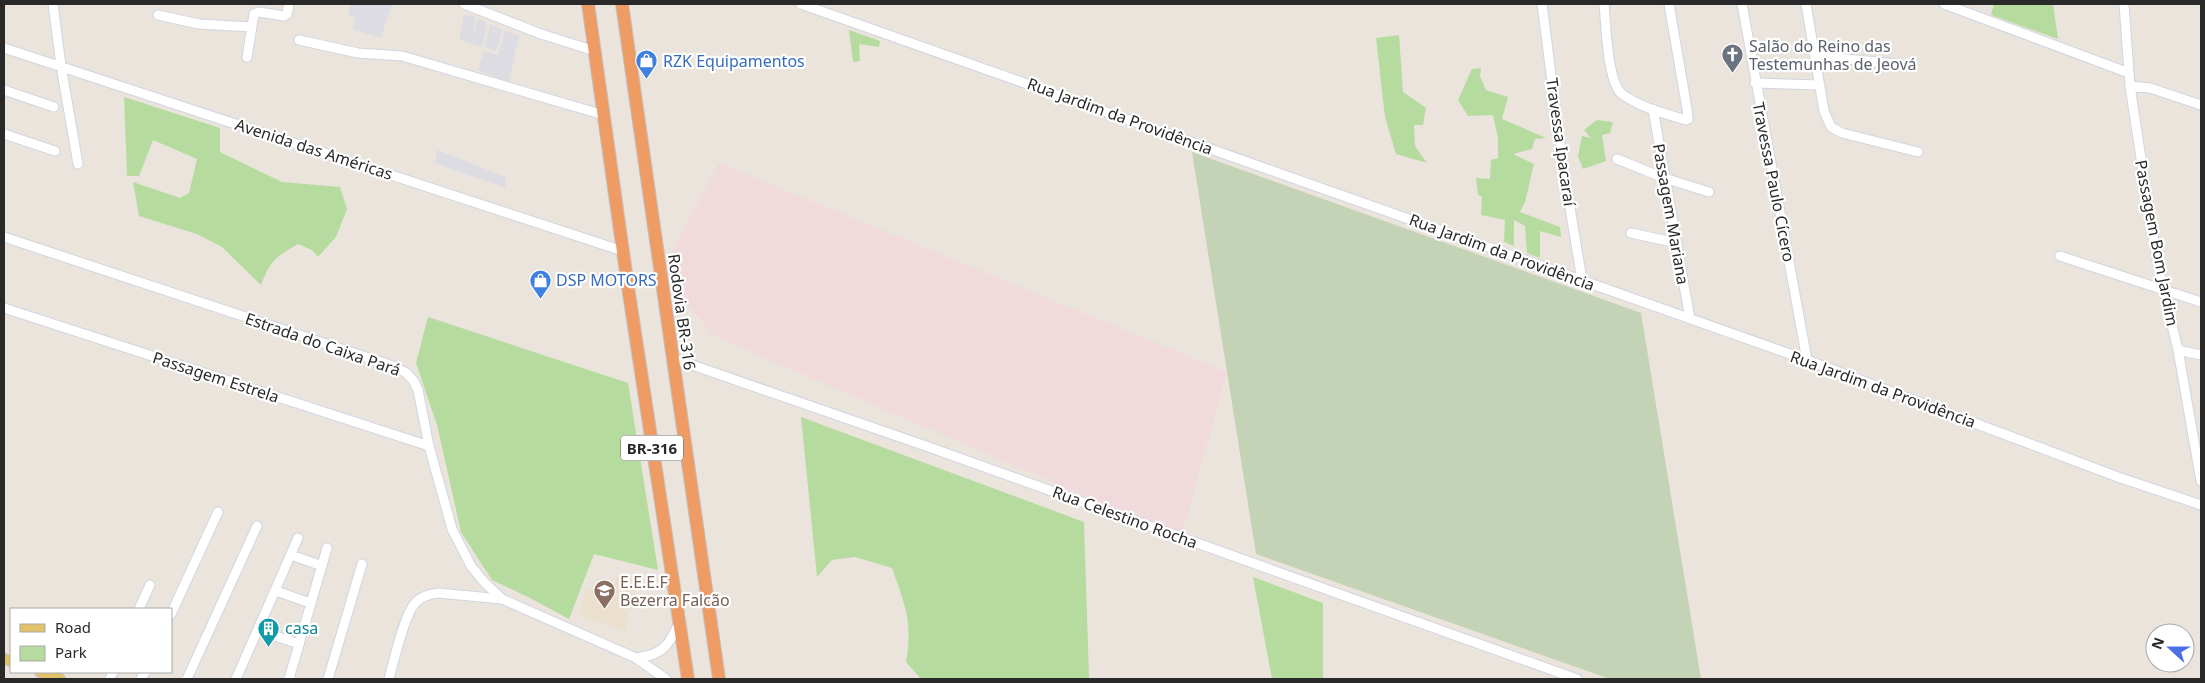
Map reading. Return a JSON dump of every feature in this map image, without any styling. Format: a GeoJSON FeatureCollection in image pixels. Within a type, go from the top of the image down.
{"type":"FeatureCollection","features":[{"type":"Feature","properties":{"kind":"highway","name":"BR-316"},"geometry":{"type":"LineString","coordinates":[[588,4],[623,251],[688,679]]}},
{"type":"Feature","properties":{"kind":"highway","name":"Rodovia BR-316"},"geometry":{"type":"LineString","coordinates":[[622,4],[719,679]]}},
{"type":"Feature","properties":{"kind":"main road"},"geometry":{"type":"LineString","coordinates":[[43,673],[60,679]]}},
{"type":"Feature","properties":{"kind":"street"},"geometry":{"type":"LineString","coordinates":[[53,4],[61,66],[78,164]]}},
{"type":"Feature","properties":{"kind":"street"},"geometry":{"type":"LineString","coordinates":[[247,57],[255,13],[284,16],[287,14],[289,4]]}},
{"type":"Feature","properties":{"kind":"street"},"geometry":{"type":"LineString","coordinates":[[464,4],[540,34],[595,51]]}},
{"type":"Feature","properties":{"kind":"street","name":"Rua Jardim da Providência"},"geometry":{"type":"LineString","coordinates":[[801,4],[1807,360],[2118,477],[2201,504]]}},
{"type":"Feature","properties":{"kind":"street","name":"Travessa Ipacaraí"},"geometry":{"type":"LineString","coordinates":[[1542,4],[1562,160],[1582,280]]}},
{"type":"Feature","properties":{"kind":"street"},"geometry":{"type":"LineString","coordinates":[[1604,4],[1612,79],[1620,93],[1686,120],[1688,119],[1687,111],[1669,4]]}},
{"type":"Feature","properties":{"kind":"street","name":"Travessa Paulo Cícero"},"geometry":{"type":"LineString","coordinates":[[1742,4],[1807,360]]}},
{"type":"Feature","properties":{"kind":"street"},"geometry":{"type":"LineString","coordinates":[[1806,4],[1824,111],[1831,127],[1835,130],[1918,152]]}},
{"type":"Feature","properties":{"kind":"street"},"geometry":{"type":"LineString","coordinates":[[1944,4],[2129,73]]}},
{"type":"Feature","properties":{"kind":"street","name":"Passagem Bom Jardim"},"geometry":{"type":"LineString","coordinates":[[2124,4],[2130,86],[2151,224],[2178,350],[2201,481]]}},
{"type":"Feature","properties":{"kind":"street"},"geometry":{"type":"LineString","coordinates":[[158,15],[199,24],[251,28]]}},
{"type":"Feature","properties":{"kind":"street"},"geometry":{"type":"LineString","coordinates":[[299,40],[358,53],[402,56],[604,116]]}},
{"type":"Feature","properties":{"kind":"street","name":"Avenida das Américas"},"geometry":{"type":"LineString","coordinates":[[4,48],[623,251]]}},
{"type":"Feature","properties":{"kind":"street"},"geometry":{"type":"LineString","coordinates":[[1816,56],[1906,64]]}},
{"type":"Feature","properties":{"kind":"street"},"geometry":{"type":"LineString","coordinates":[[1755,83],[1820,85]]}},
{"type":"Feature","properties":{"kind":"street"},"geometry":{"type":"LineString","coordinates":[[2130,86],[2150,88],[2201,104]]}},
{"type":"Feature","properties":{"kind":"street"},"geometry":{"type":"LineString","coordinates":[[4,90],[54,107]]}},
{"type":"Feature","properties":{"kind":"street","name":"Passagem Mariana"},"geometry":{"type":"LineString","coordinates":[[1653,108],[1690,319]]}},
{"type":"Feature","properties":{"kind":"street"},"geometry":{"type":"LineString","coordinates":[[4,134],[54,151]]}},
{"type":"Feature","properties":{"kind":"street"},"geometry":{"type":"LineString","coordinates":[[1617,160],[1664,178],[1709,192]]}},
{"type":"Feature","properties":{"kind":"street"},"geometry":{"type":"LineString","coordinates":[[1631,233],[1677,243]]}},
{"type":"Feature","properties":{"kind":"street","name":"Estrada do Caixa Pará"},"geometry":{"type":"LineString","coordinates":[[4,237],[405,372],[413,380],[418,390],[429,446],[452,529],[472,566],[484,582],[502,599],[636,658],[666,679]]}},
{"type":"Feature","properties":{"kind":"street"},"geometry":{"type":"LineString","coordinates":[[2060,256],[2201,302]]}},
{"type":"Feature","properties":{"kind":"street","name":"Passagem Estrela"},"geometry":{"type":"LineString","coordinates":[[4,308],[429,446]]}},
{"type":"Feature","properties":{"kind":"street"},"geometry":{"type":"LineString","coordinates":[[2178,350],[2201,356]]}},
{"type":"Feature","properties":{"kind":"street","name":"Rua Celestino Rocha"},"geometry":{"type":"LineString","coordinates":[[672,358],[931,448],[1577,679]]}},
{"type":"Feature","properties":{"kind":"street"},"geometry":{"type":"LineString","coordinates":[[172,612],[218,512]]}},
{"type":"Feature","properties":{"kind":"street"},"geometry":{"type":"LineString","coordinates":[[187,679],[257,526]]}},
{"type":"Feature","properties":{"kind":"street"},"geometry":{"type":"LineString","coordinates":[[236,679],[298,538]]}},
{"type":"Feature","properties":{"kind":"street"},"geometry":{"type":"LineString","coordinates":[[289,679],[327,548]]}},
{"type":"Feature","properties":{"kind":"street"},"geometry":{"type":"LineString","coordinates":[[291,556],[322,566]]}},
{"type":"Feature","properties":{"kind":"street"},"geometry":{"type":"LineString","coordinates":[[328,679],[362,564]]}},
{"type":"Feature","properties":{"kind":"street"},"geometry":{"type":"LineString","coordinates":[[140,608],[150,585]]}},
{"type":"Feature","properties":{"kind":"street"},"geometry":{"type":"LineString","coordinates":[[276,591],[310,604]]}},
{"type":"Feature","properties":{"kind":"street"},"geometry":{"type":"LineString","coordinates":[[389,679],[406,623],[418,601],[429,594],[438,593],[502,599]]}},
{"type":"Feature","properties":{"kind":"street"},"geometry":{"type":"LineString","coordinates":[[636,658],[647,657],[667,647],[672,641],[679,623]]}},
{"type":"Feature","properties":{"kind":"street"},"geometry":{"type":"LineString","coordinates":[[258,630],[299,644]]}},
{"type":"Feature","properties":{"kind":"shaded area"},"geometry":{"type":"Polygon","coordinates":[[[351,4],[392,4],[381,38],[352,29],[356,17],[348,15],[351,4]]]}},
{"type":"Feature","properties":{"kind":"shaded area"},"geometry":{"type":"Polygon","coordinates":[[[464,15],[475,16],[473,38],[478,18],[487,24],[482,47],[459,40],[464,15]]]}},
{"type":"Feature","properties":{"kind":"shaded area"},"geometry":{"type":"Polygon","coordinates":[[[490,24],[502,30],[496,51],[485,47],[490,24]]]}},
{"type":"Feature","properties":{"kind":"shaded area"},"geometry":{"type":"Polygon","coordinates":[[[505,31],[519,36],[509,82],[478,70],[484,51],[498,55],[505,31]]]}},
{"type":"Feature","properties":{"kind":"shaded area"},"geometry":{"type":"Polygon","coordinates":[[[437,150],[506,177],[505,188],[435,163],[437,150]]]}},
{"type":"Feature","properties":{"kind":"shaded area"},"geometry":{"type":"Polygon","coordinates":[[[719,163],[1227,372],[1181,537],[716,337],[660,274],[719,163]]]}},
{"type":"Feature","properties":{"kind":"shaded area","name":"E.E.E.F Bezerra Falcão"},"geometry":{"type":"Polygon","coordinates":[[[617,577],[632,581],[626,631],[579,616],[586,589],[610,596],[617,577]]]}},
{"type":"Feature","properties":{"kind":"green space"},"geometry":{"type":"Polygon","coordinates":[[[1994,4],[2053,4],[2058,39],[1991,15],[1994,4]]]}},
{"type":"Feature","properties":{"kind":"green space"},"geometry":{"type":"Polygon","coordinates":[[[849,30],[880,41],[879,47],[859,44],[860,61],[853,62],[849,30]]]}},
{"type":"Feature","properties":{"kind":"green space"},"geometry":{"type":"Polygon","coordinates":[[[1399,35],[1403,92],[1426,108],[1423,125],[1414,125],[1415,146],[1427,163],[1396,154],[1385,117],[1376,38],[1399,35]]]}},
{"type":"Feature","properties":{"kind":"green space"},"geometry":{"type":"Polygon","coordinates":[[[1481,68],[1480,76],[1486,90],[1508,97],[1502,119],[1546,138],[1535,139],[1532,149],[1513,154],[1534,164],[1525,202],[1520,212],[1560,227],[1561,237],[1540,231],[1540,258],[1527,253],[1525,226],[1514,220],[1514,246],[1504,242],[1505,220],[1481,215],[1482,197],[1478,195],[1476,178],[1490,179],[1491,160],[1498,158],[1498,138],[1493,115],[1468,116],[1458,100],[1472,69],[1481,68]]]}},
{"type":"Feature","properties":{"kind":"green space"},"geometry":{"type":"Polygon","coordinates":[[[124,97],[220,128],[220,152],[282,182],[340,187],[347,209],[336,237],[318,257],[312,250],[298,244],[271,264],[261,285],[222,247],[197,234],[139,216],[133,182],[180,198],[189,193],[197,159],[153,140],[139,176],[127,176],[124,97]]]}},
{"type":"Feature","properties":{"kind":"green space"},"geometry":{"type":"Polygon","coordinates":[[[1597,120],[1613,122],[1610,133],[1602,135],[1606,161],[1583,169],[1578,156],[1582,136],[1591,138],[1584,130],[1597,120]]]}},
{"type":"Feature","properties":{"kind":"green space"},"geometry":{"type":"Polygon","coordinates":[[[1192,152],[1641,313],[1701,679],[1610,679],[1256,554],[1192,152]]]}},
{"type":"Feature","properties":{"kind":"green space"},"geometry":{"type":"Polygon","coordinates":[[[428,317],[628,383],[658,570],[594,554],[569,619],[492,580],[461,532],[437,425],[416,363],[428,317]]]}},
{"type":"Feature","properties":{"kind":"green space"},"geometry":{"type":"Polygon","coordinates":[[[801,417],[1084,522],[1089,679],[921,679],[906,662],[909,636],[908,624],[904,603],[892,568],[855,557],[832,560],[817,577],[801,417]]]}},
{"type":"Feature","properties":{"kind":"green space"},"geometry":{"type":"Polygon","coordinates":[[[1253,577],[1323,603],[1323,679],[1272,679],[1253,577]]]}},
{"type":"Feature","properties":{"kind":"place","name":"Salão do Reino das Testemunhas de Jeová"},"geometry":{"type":"Point","coordinates":[1733,74]}},
{"type":"Feature","properties":{"kind":"place","name":"RZK Equipamentos"},"geometry":{"type":"Point","coordinates":[647,80]}},
{"type":"Feature","properties":{"kind":"place","name":"DSP MOTORS"},"geometry":{"type":"Point","coordinates":[540,299]}},
{"type":"Feature","properties":{"kind":"place","name":"E.E.E.F Bezerra Falcão"},"geometry":{"type":"Point","coordinates":[604,610]}},
{"type":"Feature","properties":{"kind":"place","name":"casa"},"geometry":{"type":"Point","coordinates":[269,647]}}]}
